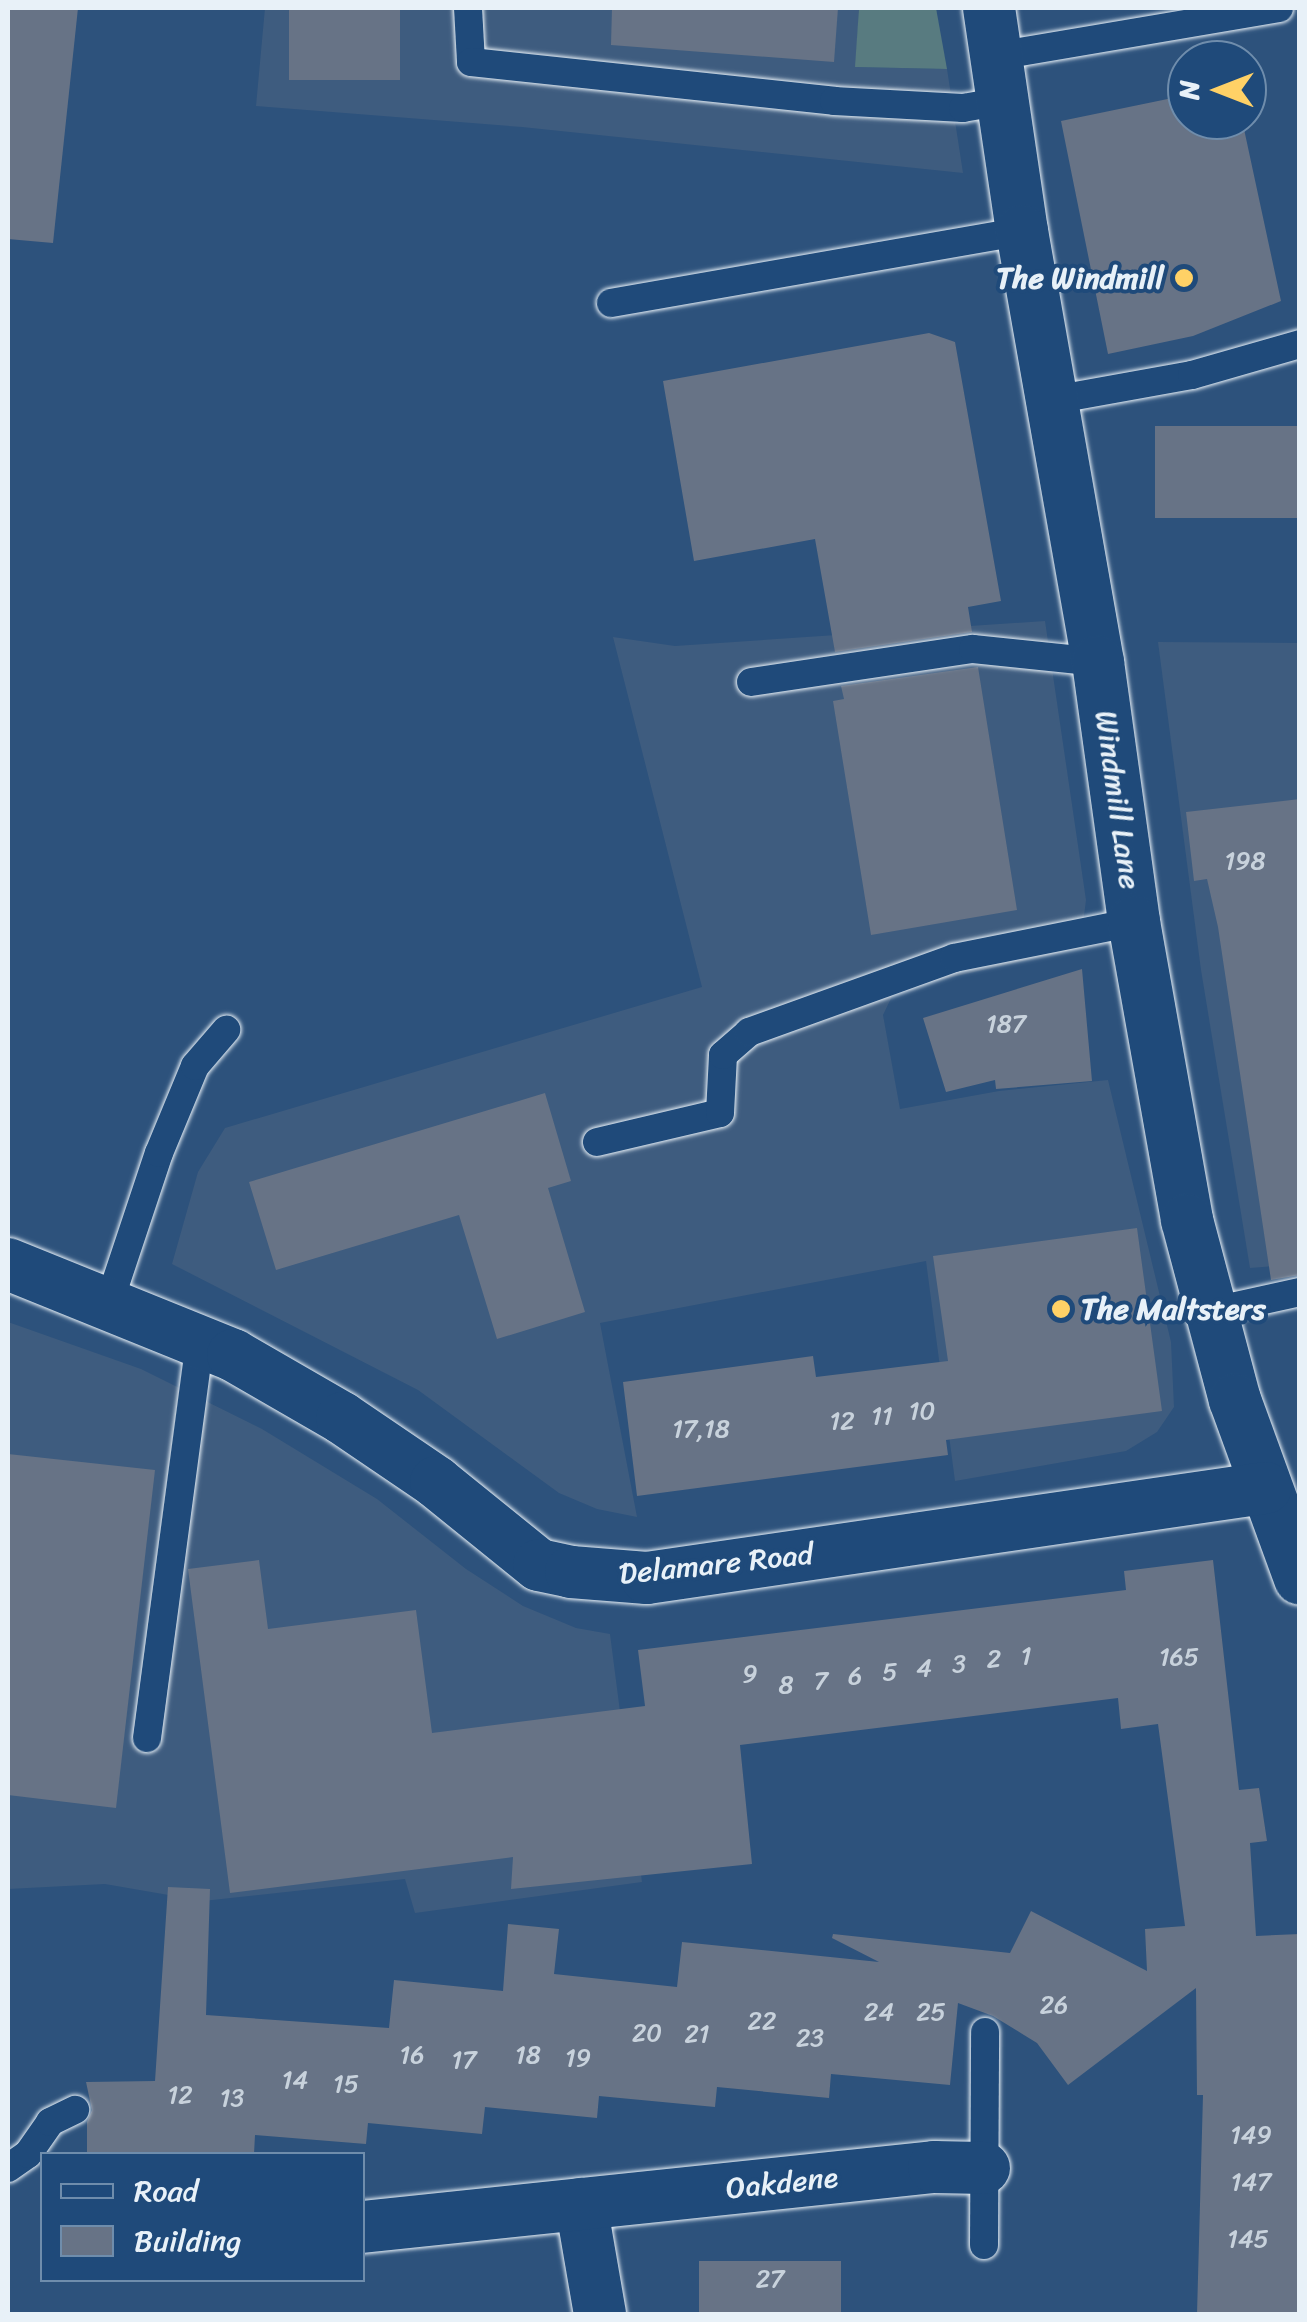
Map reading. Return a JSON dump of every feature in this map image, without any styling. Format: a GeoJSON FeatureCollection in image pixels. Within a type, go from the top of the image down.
{"type":"FeatureCollection","features":[{"type":"Feature","properties":{"kind":"street","name":"Windmill Lane"},"geometry":{"type":"LineString","coordinates":[[996,55],[1022,231],[1098,662],[1134,922],[1187,1220],[1209,1312],[1264,1488],[1300,1579]]}},
{"type":"Feature","properties":{"kind":"street","name":"Delamare Road"},"geometry":{"type":"LineString","coordinates":[[8,1264],[233,1355],[342,1418],[436,1482],[538,1566],[599,1577],[647,1578],[1264,1488]]}},
{"type":"Feature","properties":{"kind":"street","name":"Oakdene"},"geometry":{"type":"LineString","coordinates":[[365,2226],[934,2167],[984,2168]]}},
{"type":"Feature","properties":{"kind":"street"},"geometry":{"type":"LineString","coordinates":[[581,2204],[600,2314]]}},
{"type":"Feature","properties":{"kind":"lane"},"geometry":{"type":"LineString","coordinates":[[468,8],[471,62],[834,101],[963,108],[996,55],[1279,8]]}},
{"type":"Feature","properties":{"kind":"lane"},"geometry":{"type":"LineString","coordinates":[[612,303],[1022,231]]}},
{"type":"Feature","properties":{"kind":"lane"},"geometry":{"type":"LineString","coordinates":[[1053,400],[1192,375],[1300,344]]}},
{"type":"Feature","properties":{"kind":"lane"},"geometry":{"type":"LineString","coordinates":[[751,682],[974,649],[1098,662]]}},
{"type":"Feature","properties":{"kind":"lane"},"geometry":{"type":"LineString","coordinates":[[597,1142],[720,1113],[723,1055],[749,1032],[954,958],[1134,922]]}},
{"type":"Feature","properties":{"kind":"lane"},"geometry":{"type":"LineString","coordinates":[[108,1306],[159,1152],[195,1066],[226,1030]]}},
{"type":"Feature","properties":{"kind":"lane"},"geometry":{"type":"LineString","coordinates":[[1209,1312],[1300,1292]]}},
{"type":"Feature","properties":{"kind":"lane"},"geometry":{"type":"LineString","coordinates":[[147,1738],[200,1342]]}},
{"type":"Feature","properties":{"kind":"lane"},"geometry":{"type":"LineString","coordinates":[[984,2245],[985,2032]]}},
{"type":"Feature","properties":{"kind":"lane"},"geometry":{"type":"LineString","coordinates":[[8,2168],[28,2154],[50,2122],[75,2110]]}},
{"type":"Feature","properties":{"kind":"shaded area"},"geometry":{"type":"Polygon","coordinates":[[[265,8],[859,8],[856,67],[947,69],[963,173],[522,127],[256,106],[265,8]]]}},
{"type":"Feature","properties":{"kind":"shaded area"},"geometry":{"type":"Polygon","coordinates":[[[1045,621],[1086,900],[1080,948],[895,990],[883,1015],[900,1109],[999,1091],[1108,1080],[1171,1342],[1174,1407],[1157,1432],[1126,1451],[955,1481],[926,1261],[600,1323],[637,1517],[597,1509],[559,1493],[418,1390],[172,1264],[198,1172],[225,1128],[702,987],[613,637],[675,646],[1045,621]]]}},
{"type":"Feature","properties":{"kind":"shaded area"},"geometry":{"type":"Polygon","coordinates":[[[1158,642],[1299,643],[1299,1264],[1250,1268],[1201,970],[1158,642]]]}},
{"type":"Feature","properties":{"kind":"shaded area"},"geometry":{"type":"Polygon","coordinates":[[[8,1322],[141,1369],[262,1429],[377,1499],[466,1569],[523,1606],[576,1628],[610,1634],[642,1882],[415,1913],[405,1879],[203,1901],[105,1884],[8,1889],[8,1322]]]}},
{"type":"Feature","properties":{"kind":"green space"},"geometry":{"type":"Polygon","coordinates":[[[859,8],[936,8],[947,69],[855,67],[859,8]]]}},
{"type":"Feature","properties":{"kind":"building"},"geometry":{"type":"Polygon","coordinates":[[[8,8],[78,8],[53,243],[8,239],[8,8]]]}},
{"type":"Feature","properties":{"kind":"building"},"geometry":{"type":"Polygon","coordinates":[[[289,8],[400,8],[400,80],[289,80],[289,8]]]}},
{"type":"Feature","properties":{"kind":"building"},"geometry":{"type":"Polygon","coordinates":[[[612,8],[838,8],[834,62],[611,45],[612,8]]]}},
{"type":"Feature","properties":{"kind":"building"},"geometry":{"type":"Polygon","coordinates":[[[1167,99],[1167,140],[1246,140],[1281,301],[1193,336],[1108,354],[1061,121],[1167,99]]]}},
{"type":"Feature","properties":{"kind":"building"},"geometry":{"type":"Polygon","coordinates":[[[929,333],[955,342],[1001,601],[968,607],[972,632],[835,652],[815,539],[694,561],[663,381],[929,333]]]}},
{"type":"Feature","properties":{"kind":"building"},"geometry":{"type":"Polygon","coordinates":[[[1155,426],[1300,426],[1300,518],[1155,518],[1155,426]]]}},
{"type":"Feature","properties":{"kind":"building"},"geometry":{"type":"Polygon","coordinates":[[[978,667],[1017,910],[871,935],[833,701],[844,699],[841,686],[978,667]]]}},
{"type":"Feature","properties":{"kind":"building"},"geometry":{"type":"Polygon","coordinates":[[[1300,799],[1300,1275],[1271,1280],[1218,927],[1207,879],[1194,881],[1186,812],[1300,799]]]}},
{"type":"Feature","properties":{"kind":"building"},"geometry":{"type":"Polygon","coordinates":[[[1082,969],[1092,1081],[996,1089],[995,1080],[946,1092],[923,1018],[1082,969]]]}},
{"type":"Feature","properties":{"kind":"building"},"geometry":{"type":"Polygon","coordinates":[[[545,1093],[571,1181],[548,1188],[585,1312],[497,1339],[459,1215],[276,1270],[249,1182],[545,1093]]]}},
{"type":"Feature","properties":{"kind":"building"},"geometry":{"type":"Polygon","coordinates":[[[1137,1228],[1162,1411],[946,1440],[948,1455],[637,1496],[623,1382],[813,1356],[816,1377],[948,1361],[933,1256],[1137,1228]]]}},
{"type":"Feature","properties":{"kind":"building"},"geometry":{"type":"Polygon","coordinates":[[[8,1454],[155,1470],[116,1808],[8,1795],[8,1454]]]}},
{"type":"Feature","properties":{"kind":"building"},"geometry":{"type":"Polygon","coordinates":[[[259,1560],[268,1629],[416,1610],[432,1733],[645,1706],[638,1650],[1126,1590],[1124,1571],[1213,1560],[1239,1790],[1259,1788],[1267,1841],[1250,1843],[1256,1936],[1300,1934],[1300,2314],[1197,2314],[1203,2095],[1197,2095],[1196,1988],[1068,2085],[1037,2043],[993,2016],[958,2003],[950,2085],[831,2074],[829,2098],[717,2087],[715,2107],[599,2096],[597,2118],[485,2107],[482,2134],[368,2123],[366,2144],[255,2135],[254,2152],[87,2152],[87,2122],[92,2110],[86,2082],[155,2081],[168,1887],[210,1889],[206,2015],[389,2028],[394,1980],[503,1991],[508,1924],[559,1929],[554,1974],[677,1987],[682,1942],[879,1962],[832,1938],[833,1934],[1010,1953],[1031,1911],[1147,1971],[1145,1929],[1185,1926],[1158,1724],[1121,1729],[1118,1698],[740,1745],[752,1864],[511,1889],[513,1857],[230,1893],[188,1569],[259,1560]]]}},
{"type":"Feature","properties":{"kind":"building"},"geometry":{"type":"Polygon","coordinates":[[[699,2261],[841,2261],[841,2314],[699,2314],[699,2261]]]}},
{"type":"Feature","properties":{"kind":"place","name":"The Windmill"},"geometry":{"type":"Point","coordinates":[1184,278]}},
{"type":"Feature","properties":{"kind":"place","name":"The Maltsters"},"geometry":{"type":"Point","coordinates":[1061,1309]}}]}
